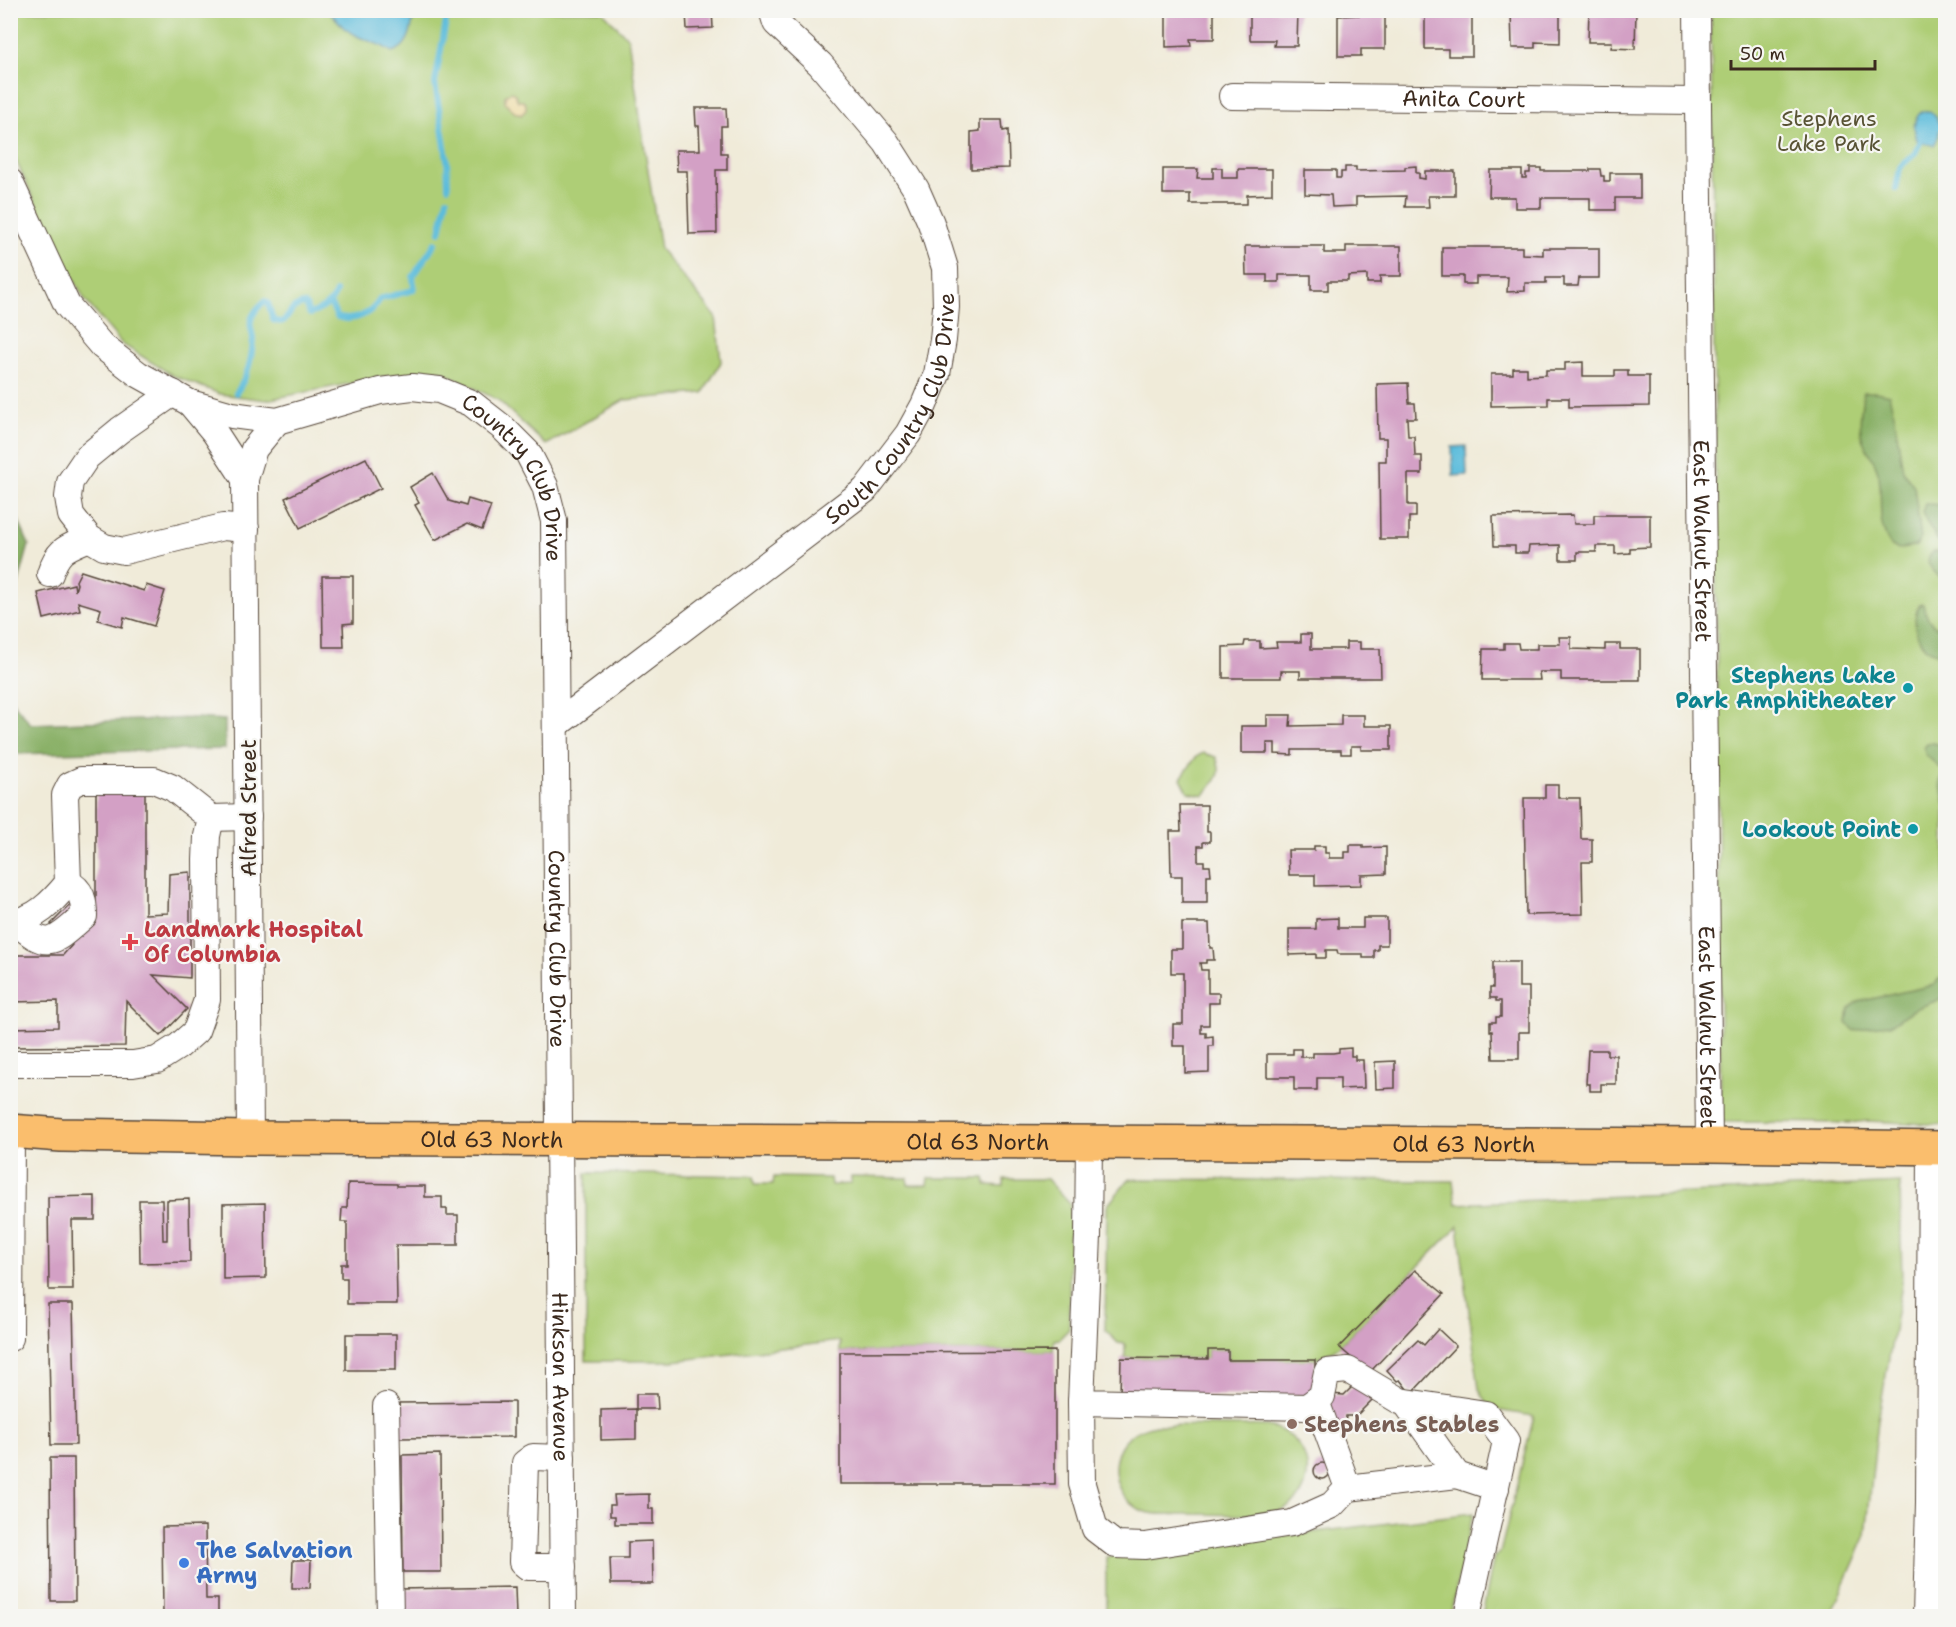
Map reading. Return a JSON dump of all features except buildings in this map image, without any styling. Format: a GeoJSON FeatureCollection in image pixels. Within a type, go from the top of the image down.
{"type":"FeatureCollection","features":[{"type":"Feature","properties":{"kind":"main road","name":"Old 63 North"},"geometry":{"type":"LineString","coordinates":[[11,1131],[61,1135],[250,1138],[559,1138],[1938,1148]]}},
{"type":"Feature","properties":{"kind":"street","name":"South Country Club Drive"},"geometry":{"type":"LineString","coordinates":[[556,725],[865,490],[908,434],[937,374],[946,307],[945,267],[931,223],[916,189],[886,142],[819,64],[776,23],[772,10]]}},
{"type":"Feature","properties":{"kind":"street","name":"East Walnut Street"},"geometry":{"type":"LineString","coordinates":[[1697,10],[1709,1145]]}},
{"type":"Feature","properties":{"kind":"street","name":"Anita Court"},"geometry":{"type":"LineString","coordinates":[[1232,96],[1697,101]]}},
{"type":"Feature","properties":{"kind":"street","name":"Country Club Drive"},"geometry":{"type":"LineString","coordinates":[[10,182],[67,305],[83,326],[102,346],[138,374],[181,398],[232,415],[277,421],[380,391],[412,387],[439,390],[471,403],[503,428],[528,453],[545,486],[554,521],[559,1138]]}},
{"type":"Feature","properties":{"kind":"street"},"geometry":{"type":"LineString","coordinates":[[245,479],[215,433],[181,398],[120,430],[87,457],[70,482],[68,496],[70,514],[89,538],[104,547],[124,551],[223,527],[246,529]]}},
{"type":"Feature","properties":{"kind":"street","name":"Alfred Street"},"geometry":{"type":"LineString","coordinates":[[250,1138],[245,479],[254,449],[277,421]]}},
{"type":"Feature","properties":{"kind":"street"},"geometry":{"type":"LineString","coordinates":[[50,574],[56,557],[68,548],[89,538]]}},
{"type":"Feature","properties":{"kind":"street"},"geometry":{"type":"LineString","coordinates":[[13,922],[36,915],[55,899],[68,883],[65,795],[70,785],[81,780],[154,780],[173,788],[211,818],[248,818]]}},
{"type":"Feature","properties":{"kind":"street"},"geometry":{"type":"LineString","coordinates":[[10,1064],[134,1064],[157,1060],[179,1046],[196,1031],[207,1000],[206,860],[207,836],[211,818]]}},
{"type":"Feature","properties":{"kind":"street"},"geometry":{"type":"LineString","coordinates":[[10,1338],[11,1131]]}},
{"type":"Feature","properties":{"kind":"street","name":"Hinkson Avenue"},"geometry":{"type":"LineString","coordinates":[[559,1138],[563,1617]]}},
{"type":"Feature","properties":{"kind":"street"},"geometry":{"type":"LineString","coordinates":[[1089,1142],[1088,1236],[1081,1402],[1082,1484],[1095,1529],[1116,1545],[1145,1546],[1292,1523],[1332,1505],[1348,1488],[1457,1475],[1496,1488]]}},
{"type":"Feature","properties":{"kind":"street"},"geometry":{"type":"LineString","coordinates":[[1926,1617],[1937,1507],[1938,1148]]}},
{"type":"Feature","properties":{"kind":"street"},"geometry":{"type":"LineString","coordinates":[[1081,1402],[1308,1407],[1322,1396],[1327,1372],[1348,1370],[1400,1401],[1486,1414],[1506,1441],[1467,1617]]}},
{"type":"Feature","properties":{"kind":"street"},"geometry":{"type":"LineString","coordinates":[[1316,1401],[1348,1488]]}},
{"type":"Feature","properties":{"kind":"street"},"geometry":{"type":"LineString","coordinates":[[1405,1402],[1457,1475]]}},
{"type":"Feature","properties":{"kind":"street"},"geometry":{"type":"LineString","coordinates":[[386,1406],[390,1617]]}},
{"type":"Feature","properties":{"kind":"street"},"geometry":{"type":"LineString","coordinates":[[562,1458],[533,1457],[525,1463],[522,1562],[528,1567],[563,1567]]}},
{"type":"Feature","properties":{"kind":"green space"},"geometry":{"type":"Polygon","coordinates":[[[10,11],[602,11],[628,38],[660,249],[716,317],[721,362],[703,393],[624,400],[546,445],[498,400],[441,371],[393,375],[266,400],[220,394],[172,375],[122,344],[85,300],[51,236],[11,150],[10,11]]]}},
{"type":"Feature","properties":{"kind":"green space","name":"Stephens Lake Park"},"geometry":{"type":"Polygon","coordinates":[[[1711,11],[1945,11],[1945,1125],[1867,1121],[1850,1123],[1721,1122],[1711,11]]]}},
{"type":"Feature","properties":{"kind":"green space"},"geometry":{"type":"Polygon","coordinates":[[[1863,392],[1889,395],[1903,471],[1914,486],[1921,538],[1916,546],[1895,548],[1890,544],[1883,528],[1878,471],[1864,443],[1861,431],[1863,392]]]}},
{"type":"Feature","properties":{"kind":"green space"},"geometry":{"type":"Polygon","coordinates":[[[10,503],[29,545],[11,610],[10,503]]]}},
{"type":"Feature","properties":{"kind":"green space"},"geometry":{"type":"Polygon","coordinates":[[[1925,504],[1945,505],[1945,542],[1937,540],[1925,519],[1922,512],[1925,504]]]}},
{"type":"Feature","properties":{"kind":"green space"},"geometry":{"type":"Polygon","coordinates":[[[1933,552],[1945,555],[1945,584],[1929,564],[1929,556],[1933,552]]]}},
{"type":"Feature","properties":{"kind":"green space"},"geometry":{"type":"Polygon","coordinates":[[[1920,604],[1923,604],[1928,618],[1939,628],[1945,620],[1945,655],[1925,647],[1918,636],[1915,623],[1920,604]]]}},
{"type":"Feature","properties":{"kind":"green space"},"geometry":{"type":"Polygon","coordinates":[[[11,700],[31,724],[196,718],[225,720],[225,749],[11,754],[11,700]]]}},
{"type":"Feature","properties":{"kind":"green space"},"geometry":{"type":"Polygon","coordinates":[[[1927,744],[1945,746],[1945,804],[1940,782],[1943,771],[1925,754],[1924,748],[1927,744]]]}},
{"type":"Feature","properties":{"kind":"green space"},"geometry":{"type":"Polygon","coordinates":[[[1203,753],[1216,757],[1219,770],[1217,778],[1204,795],[1188,792],[1181,778],[1196,757],[1203,753]]]}},
{"type":"Feature","properties":{"kind":"green space"},"geometry":{"type":"Polygon","coordinates":[[[1945,977],[1945,996],[1915,1009],[1890,1025],[1855,1031],[1847,1023],[1849,1009],[1858,1002],[1934,985],[1939,979],[1945,977]]]}},
{"type":"Feature","properties":{"kind":"green space"},"geometry":{"type":"Polygon","coordinates":[[[586,1173],[754,1176],[755,1184],[773,1184],[774,1177],[830,1178],[831,1185],[851,1184],[851,1177],[908,1178],[908,1185],[928,1185],[929,1178],[985,1178],[986,1185],[1004,1186],[1004,1179],[1047,1179],[1070,1204],[1069,1329],[1059,1339],[1054,1340],[1053,1351],[840,1352],[840,1341],[673,1361],[586,1361],[586,1173]]]}},
{"type":"Feature","properties":{"kind":"green space"},"geometry":{"type":"Polygon","coordinates":[[[1129,1179],[1453,1181],[1456,1204],[1900,1183],[1902,1285],[1878,1420],[1866,1535],[1830,1616],[1482,1616],[1494,1557],[1500,1553],[1534,1416],[1490,1409],[1479,1389],[1458,1226],[1339,1347],[1315,1360],[1228,1360],[1228,1350],[1208,1350],[1208,1359],[1125,1358],[1125,1344],[1118,1343],[1105,1330],[1107,1206],[1129,1179]]]}},
{"type":"Feature","properties":{"kind":"green space"},"geometry":{"type":"Polygon","coordinates":[[[1155,1425],[1261,1426],[1284,1432],[1297,1443],[1305,1458],[1307,1476],[1302,1493],[1288,1507],[1262,1515],[1153,1514],[1143,1511],[1129,1503],[1120,1490],[1117,1483],[1116,1459],[1121,1446],[1130,1436],[1141,1429],[1155,1425]]]}},
{"type":"Feature","properties":{"kind":"green space"},"geometry":{"type":"Polygon","coordinates":[[[1473,1513],[1450,1616],[1106,1616],[1106,1557],[1473,1513]]]}},
{"type":"Feature","properties":{"kind":"sand"},"geometry":{"type":"Polygon","coordinates":[[[511,92],[515,94],[518,101],[526,104],[526,110],[521,115],[514,112],[505,102],[505,96],[511,92]]]}},
{"type":"Feature","properties":{"kind":"water"},"geometry":{"type":"Polygon","coordinates":[[[329,11],[415,11],[407,41],[392,52],[344,28],[329,11]]]}},
{"type":"Feature","properties":{"kind":"water"},"geometry":{"type":"Polygon","coordinates":[[[1930,111],[1934,114],[1939,127],[1934,145],[1917,140],[1914,129],[1920,112],[1930,111]]]}},
{"type":"Feature","properties":{"kind":"water"},"geometry":{"type":"Polygon","coordinates":[[[1466,446],[1467,475],[1453,476],[1452,447],[1466,446]]]}},
{"type":"Feature","properties":{"kind":"waterway"},"geometry":{"type":"LineString","coordinates":[[448,10],[435,83],[447,159],[448,187]]}},
{"type":"Feature","properties":{"kind":"waterway"},"geometry":{"type":"LineString","coordinates":[[1933,130],[1946,123]]}},
{"type":"Feature","properties":{"kind":"waterway"},"geometry":{"type":"LineString","coordinates":[[1896,189],[1900,168],[1915,153],[1924,135]]}},
{"type":"Feature","properties":{"kind":"waterway"},"geometry":{"type":"LineString","coordinates":[[440,232],[447,199]]}},
{"type":"Feature","properties":{"kind":"waterway"},"geometry":{"type":"LineString","coordinates":[[330,303],[337,317],[356,318],[367,313],[380,299],[413,290],[413,277],[435,243]]}},
{"type":"Feature","properties":{"kind":"waterway"},"geometry":{"type":"LineString","coordinates":[[236,393],[249,368],[253,339],[251,322],[253,315],[261,305],[265,301],[268,303],[273,320],[280,322],[294,308],[303,304],[306,305],[310,314],[318,311],[329,303],[336,292]]}},
{"type":"Feature","properties":{"kind":"place","name":"Stephens Lake Park Amphitheater"},"geometry":{"type":"Point","coordinates":[1908,688]}},
{"type":"Feature","properties":{"kind":"place","name":"Lookout Point"},"geometry":{"type":"Point","coordinates":[1913,829]}},
{"type":"Feature","properties":{"kind":"place","name":"Landmark Hospital Of Columbia"},"geometry":{"type":"Point","coordinates":[130,942]}},
{"type":"Feature","properties":{"kind":"place","name":"Stephens Stables"},"geometry":{"type":"Point","coordinates":[1292,1424]}},
{"type":"Feature","properties":{"kind":"place","name":"The Salvation Army"},"geometry":{"type":"Point","coordinates":[184,1563]}}]}
